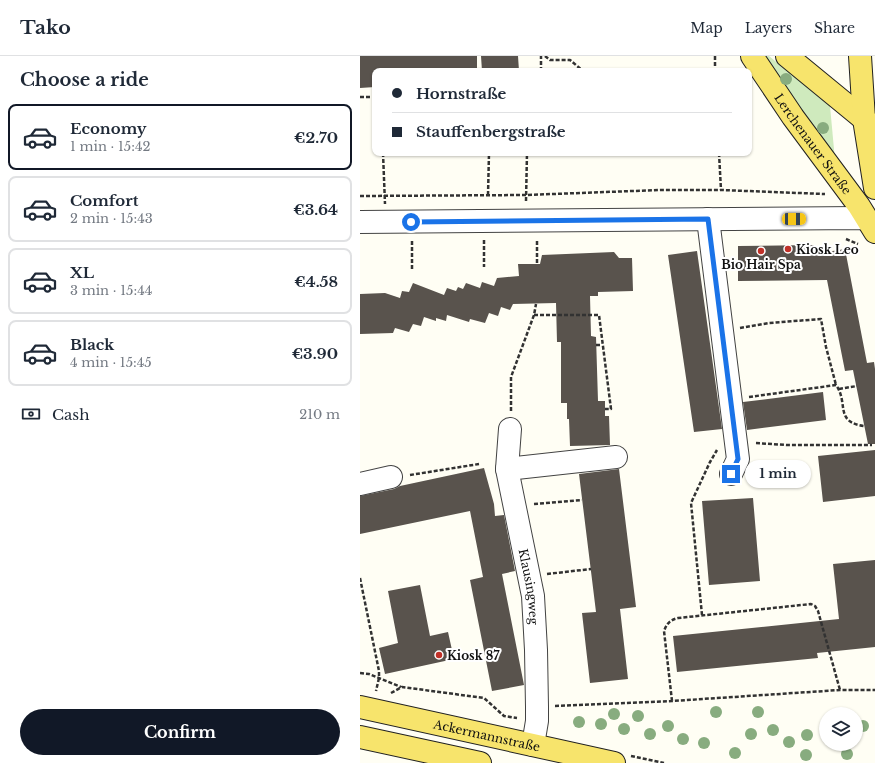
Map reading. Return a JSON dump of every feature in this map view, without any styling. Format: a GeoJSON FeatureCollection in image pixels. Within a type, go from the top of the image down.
{"type":"FeatureCollection","features":[{"type":"Feature","properties":{"kind":"main road","name":"Lerchenauer Straße"},"geometry":{"type":"LineString","coordinates":[[752,56],[788,110],[859,206],[872,226]]}},
{"type":"Feature","properties":{"kind":"main road"},"geometry":{"type":"LineString","coordinates":[[787,56],[870,124]]}},
{"type":"Feature","properties":{"kind":"main road"},"geometry":{"type":"LineString","coordinates":[[860,56],[870,124],[875,188]]}},
{"type":"Feature","properties":{"kind":"main road","name":"Ackermannstraße"},"geometry":{"type":"LineString","coordinates":[[366,709],[614,763]]}},
{"type":"Feature","properties":{"kind":"main road"},"geometry":{"type":"LineString","coordinates":[[360,737],[480,763]]}},
{"type":"Feature","properties":{"kind":"street"},"geometry":{"type":"LineString","coordinates":[[360,222],[526,222],[861,218],[872,226]]}},
{"type":"Feature","properties":{"kind":"street"},"geometry":{"type":"LineString","coordinates":[[708,219],[738,459],[731,474]]}},
{"type":"Feature","properties":{"kind":"street","name":"Klausingweg"},"geometry":{"type":"LineString","coordinates":[[510,430],[507,469],[533,596],[537,707],[537,721],[533,745]]}},
{"type":"Feature","properties":{"kind":"street"},"geometry":{"type":"LineString","coordinates":[[507,469],[616,458]]}},
{"type":"Feature","properties":{"kind":"street"},"geometry":{"type":"LineString","coordinates":[[360,484],[391,477]]}},
{"type":"Feature","properties":{"kind":"path"},"geometry":{"type":"LineString","coordinates":[[541,56],[541,68]]}},
{"type":"Feature","properties":{"kind":"path"},"geometry":{"type":"LineString","coordinates":[[545,56],[550,60],[570,60],[579,68]]}},
{"type":"Feature","properties":{"kind":"path"},"geometry":{"type":"LineString","coordinates":[[715,56],[715,68]]}},
{"type":"Feature","properties":{"kind":"path"},"geometry":{"type":"LineString","coordinates":[[360,97],[372,97]]}},
{"type":"Feature","properties":{"kind":"path"},"geometry":{"type":"LineString","coordinates":[[383,156],[385,222]]}},
{"type":"Feature","properties":{"kind":"path"},"geometry":{"type":"LineString","coordinates":[[488,196],[489,156]]}},
{"type":"Feature","properties":{"kind":"path"},"geometry":{"type":"LineString","coordinates":[[526,222],[527,156]]}},
{"type":"Feature","properties":{"kind":"path"},"geometry":{"type":"LineString","coordinates":[[719,156],[720,190]]}},
{"type":"Feature","properties":{"kind":"path"},"geometry":{"type":"LineString","coordinates":[[360,196],[488,196],[660,190],[720,190],[825,194]]}},
{"type":"Feature","properties":{"kind":"path"},"geometry":{"type":"LineString","coordinates":[[411,222],[412,270]]}},
{"type":"Feature","properties":{"kind":"path"},"geometry":{"type":"LineString","coordinates":[[484,222],[484,266]]}},
{"type":"Feature","properties":{"kind":"path"},"geometry":{"type":"LineString","coordinates":[[510,430],[511,377],[534,315],[536,304]]}},
{"type":"Feature","properties":{"kind":"path"},"geometry":{"type":"LineString","coordinates":[[534,315],[598,315],[611,409],[605,409]]}},
{"type":"Feature","properties":{"kind":"path"},"geometry":{"type":"LineString","coordinates":[[722,331],[769,323],[821,319],[826,347],[836,385],[839,389],[845,417],[853,424],[864,426]]}},
{"type":"Feature","properties":{"kind":"path"},"geometry":{"type":"LineString","coordinates":[[596,345],[602,345]]}},
{"type":"Feature","properties":{"kind":"path"},"geometry":{"type":"LineString","coordinates":[[731,399],[836,385]]}},
{"type":"Feature","properties":{"kind":"path"},"geometry":{"type":"LineString","coordinates":[[839,389],[857,386]]}},
{"type":"Feature","properties":{"kind":"path"},"geometry":{"type":"LineString","coordinates":[[702,615],[691,504],[710,462],[718,449],[747,442],[787,445],[872,445]]}},
{"type":"Feature","properties":{"kind":"path"},"geometry":{"type":"LineString","coordinates":[[391,477],[479,464]]}},
{"type":"Feature","properties":{"kind":"path"},"geometry":{"type":"LineString","coordinates":[[514,505],[582,500]]}},
{"type":"Feature","properties":{"kind":"path"},"geometry":{"type":"LineString","coordinates":[[529,576],[591,569]]}},
{"type":"Feature","properties":{"kind":"path"},"geometry":{"type":"LineString","coordinates":[[360,578],[379,671],[379,678],[366,709]]}},
{"type":"Feature","properties":{"kind":"path"},"geometry":{"type":"LineString","coordinates":[[672,701],[664,631],[666,625],[672,619],[811,604],[815,606],[818,611],[840,690]]}},
{"type":"Feature","properties":{"kind":"path"},"geometry":{"type":"LineString","coordinates":[[360,673],[369,674],[402,687]]}},
{"type":"Feature","properties":{"kind":"path"},"geometry":{"type":"LineString","coordinates":[[537,707],[672,701],[840,690],[875,690]]}},
{"type":"Feature","properties":{"kind":"green space"},"geometry":{"type":"Polygon","coordinates":[[[760,56],[769,56],[830,106],[835,160],[760,56]]]}},
{"type":"Feature","properties":{"kind":"building"},"geometry":{"type":"Polygon","coordinates":[[[360,56],[477,56],[477,68],[372,68],[372,87],[360,88],[360,56]]]}},
{"type":"Feature","properties":{"kind":"building"},"geometry":{"type":"Polygon","coordinates":[[[481,56],[518,56],[519,68],[482,68],[481,56]]]}},
{"type":"Feature","properties":{"kind":"building"},"geometry":{"type":"Polygon","coordinates":[[[814,245],[814,254],[845,249],[867,363],[874,362],[875,444],[868,444],[853,370],[845,371],[827,280],[738,281],[738,246],[814,245]]]}},
{"type":"Feature","properties":{"kind":"building"},"geometry":{"type":"Polygon","coordinates":[[[697,251],[722,429],[694,432],[668,255],[697,251]]]}},
{"type":"Feature","properties":{"kind":"building"},"geometry":{"type":"Polygon","coordinates":[[[614,252],[619,258],[632,258],[633,291],[598,292],[598,296],[590,296],[591,336],[596,337],[598,401],[605,401],[605,416],[609,416],[610,445],[570,446],[567,403],[561,403],[561,342],[557,342],[556,303],[513,304],[510,310],[501,307],[498,316],[489,313],[485,323],[470,319],[469,322],[447,315],[446,321],[436,318],[436,321],[424,317],[421,326],[413,324],[409,332],[395,328],[393,333],[360,334],[360,294],[385,293],[400,298],[402,291],[409,292],[413,283],[444,295],[447,288],[456,291],[458,287],[463,289],[466,283],[480,288],[482,282],[494,286],[497,278],[519,276],[518,264],[540,264],[542,255],[614,252]]]}},
{"type":"Feature","properties":{"kind":"building"},"geometry":{"type":"Polygon","coordinates":[[[823,392],[826,420],[747,430],[743,402],[823,392]]]}},
{"type":"Feature","properties":{"kind":"building"},"geometry":{"type":"Polygon","coordinates":[[[875,450],[875,496],[823,502],[818,456],[875,450]]]}},
{"type":"Feature","properties":{"kind":"building"},"geometry":{"type":"Polygon","coordinates":[[[484,468],[494,504],[495,516],[504,515],[515,571],[502,574],[524,685],[492,691],[470,580],[483,577],[470,511],[360,534],[360,496],[484,468]]]}},
{"type":"Feature","properties":{"kind":"building"},"geometry":{"type":"Polygon","coordinates":[[[619,469],[636,607],[620,609],[628,679],[590,683],[582,613],[596,612],[579,474],[619,469]]]}},
{"type":"Feature","properties":{"kind":"building"},"geometry":{"type":"Polygon","coordinates":[[[753,498],[760,581],[709,585],[702,501],[753,498]]]}},
{"type":"Feature","properties":{"kind":"building"},"geometry":{"type":"Polygon","coordinates":[[[875,560],[875,647],[817,653],[818,658],[677,672],[673,636],[839,619],[833,564],[875,560]]]}},
{"type":"Feature","properties":{"kind":"building"},"geometry":{"type":"Polygon","coordinates":[[[420,585],[430,636],[448,632],[454,659],[385,674],[379,648],[398,643],[388,591],[420,585]]]}},
{"type":"Feature","properties":{"kind":"place","name":"Kiosk Leo"},"geometry":{"type":"Point","coordinates":[788,249]}},
{"type":"Feature","properties":{"kind":"place","name":"Bio Hair Spa"},"geometry":{"type":"Point","coordinates":[761,251]}},
{"type":"Feature","properties":{"kind":"place","name":"Kiosk 87"},"geometry":{"type":"Point","coordinates":[439,655]}},
{"type":"Feature","properties":{"kind":"route"},"geometry":{"type":"LineString","coordinates":[[411,222],[708,219],[738,459],[731,474]]}}]}
